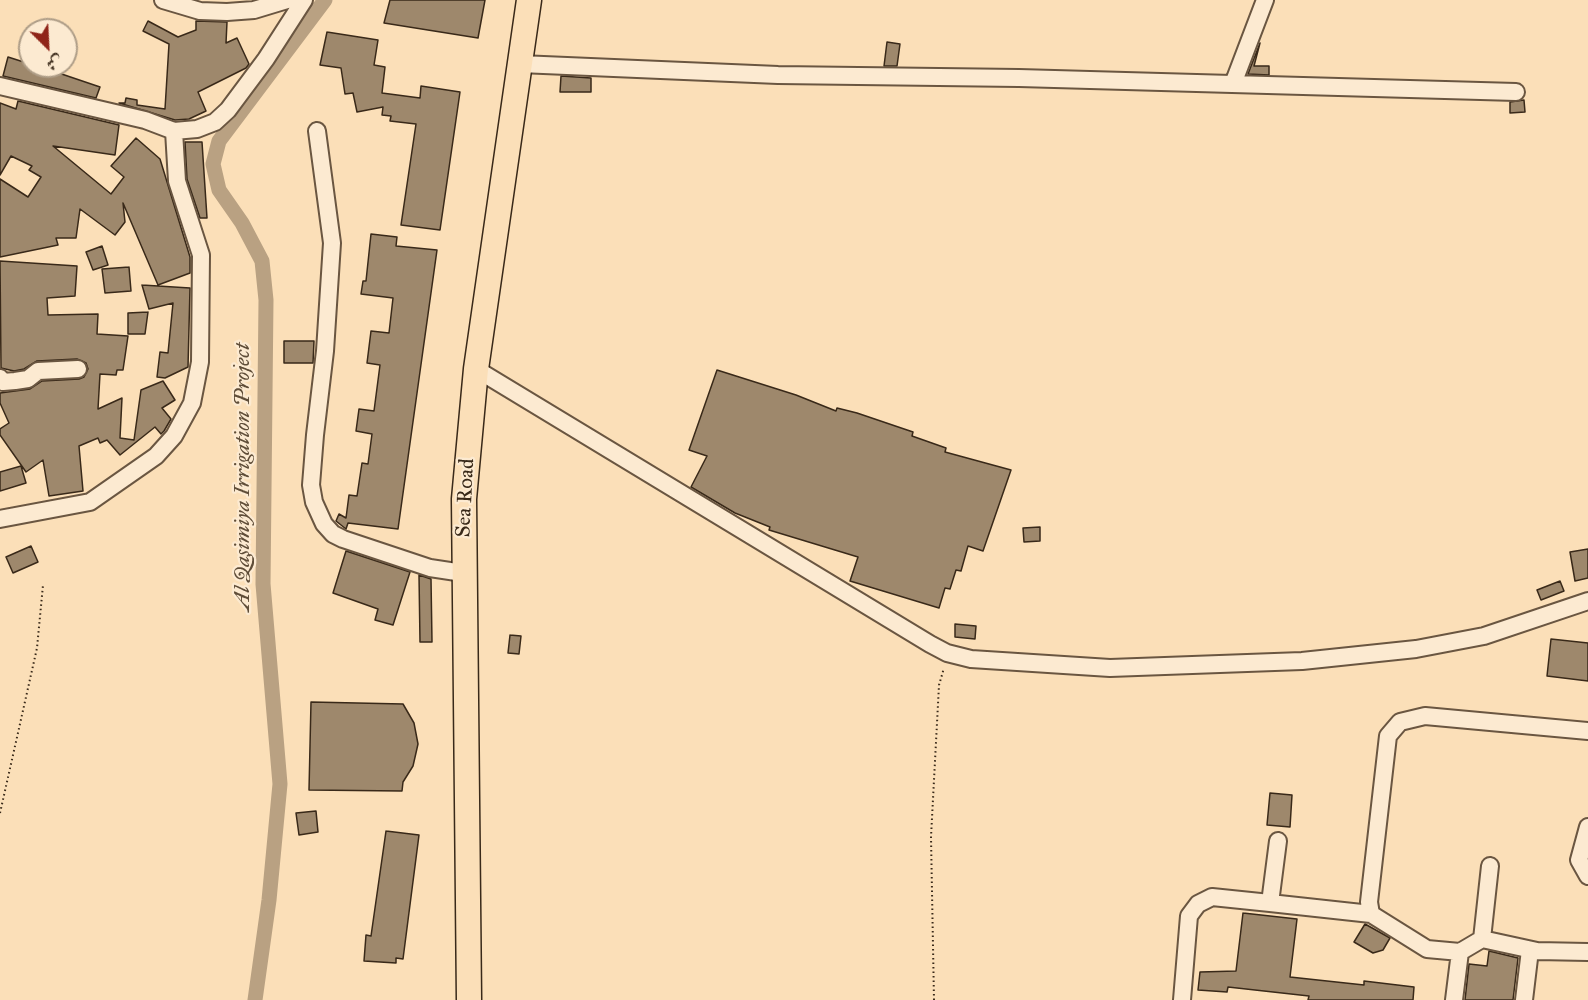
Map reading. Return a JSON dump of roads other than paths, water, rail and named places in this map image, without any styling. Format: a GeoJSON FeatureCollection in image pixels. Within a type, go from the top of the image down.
{"type":"FeatureCollection","features":[{"type":"Feature","properties":{"kind":"highway","name":"Sea Road"},"geometry":{"type":"LineString","coordinates":[[469,1000],[464,499],[476,369],[529,0]]}},
{"type":"Feature","properties":{"kind":"street"},"geometry":{"type":"LineString","coordinates":[[163,0],[200,11],[227,12],[254,10],[287,0]]}},
{"type":"Feature","properties":{"kind":"street"},"geometry":{"type":"LineString","coordinates":[[0,86],[146,120],[174,131],[197,129],[215,122],[228,110],[266,59],[304,0]]}},
{"type":"Feature","properties":{"kind":"street"},"geometry":{"type":"LineString","coordinates":[[1233,84],[1265,0]]}},
{"type":"Feature","properties":{"kind":"street"},"geometry":{"type":"LineString","coordinates":[[520,64],[778,75],[1516,92]]}},
{"type":"Feature","properties":{"kind":"street"},"geometry":{"type":"LineString","coordinates":[[0,519],[90,502],[156,456],[174,436],[192,403],[200,362],[201,255],[177,181],[174,131]]}},
{"type":"Feature","properties":{"kind":"street"},"geometry":{"type":"LineString","coordinates":[[317,131],[332,243],[325,351],[311,485],[314,502],[324,524],[333,534],[343,539],[430,568],[463,573]]}},
{"type":"Feature","properties":{"kind":"street"},"geometry":{"type":"LineString","coordinates":[[0,378],[3,382],[15,381],[28,379],[38,371],[78,369]]}},
{"type":"Feature","properties":{"kind":"street"},"geometry":{"type":"LineString","coordinates":[[476,369],[947,653],[971,659],[1110,668],[1302,661],[1416,649],[1484,636],[1588,601]]}},
{"type":"Feature","properties":{"kind":"street"},"geometry":{"type":"LineString","coordinates":[[1371,914],[1369,902],[1388,736],[1400,723],[1425,716],[1588,731]]}},
{"type":"Feature","properties":{"kind":"street"},"geometry":{"type":"LineString","coordinates":[[1588,827],[1579,860],[1588,876]]}},
{"type":"Feature","properties":{"kind":"street"},"geometry":{"type":"LineString","coordinates":[[1270,903],[1278,841]]}},
{"type":"Feature","properties":{"kind":"street"},"geometry":{"type":"LineString","coordinates":[[1482,939],[1490,866]]}},
{"type":"Feature","properties":{"kind":"street"},"geometry":{"type":"LineString","coordinates":[[1182,1000],[1189,916],[1198,904],[1212,897],[1371,914],[1427,949],[1460,952],[1482,939],[1530,950],[1588,952]]}},
{"type":"Feature","properties":{"kind":"street"},"geometry":{"type":"LineString","coordinates":[[1524,1000],[1530,950]]}},
{"type":"Feature","properties":{"kind":"street"},"geometry":{"type":"LineString","coordinates":[[1454,1000],[1460,952]]}},
{"type":"Feature","properties":{"kind":"waterway","name":"Al Qasimiya Irrigation Project"},"geometry":{"type":"LineString","coordinates":[[255,1000],[269,900],[280,784],[263,584],[266,300],[262,261],[242,223],[219,190],[213,164],[219,141],[325,0]]}}]}
